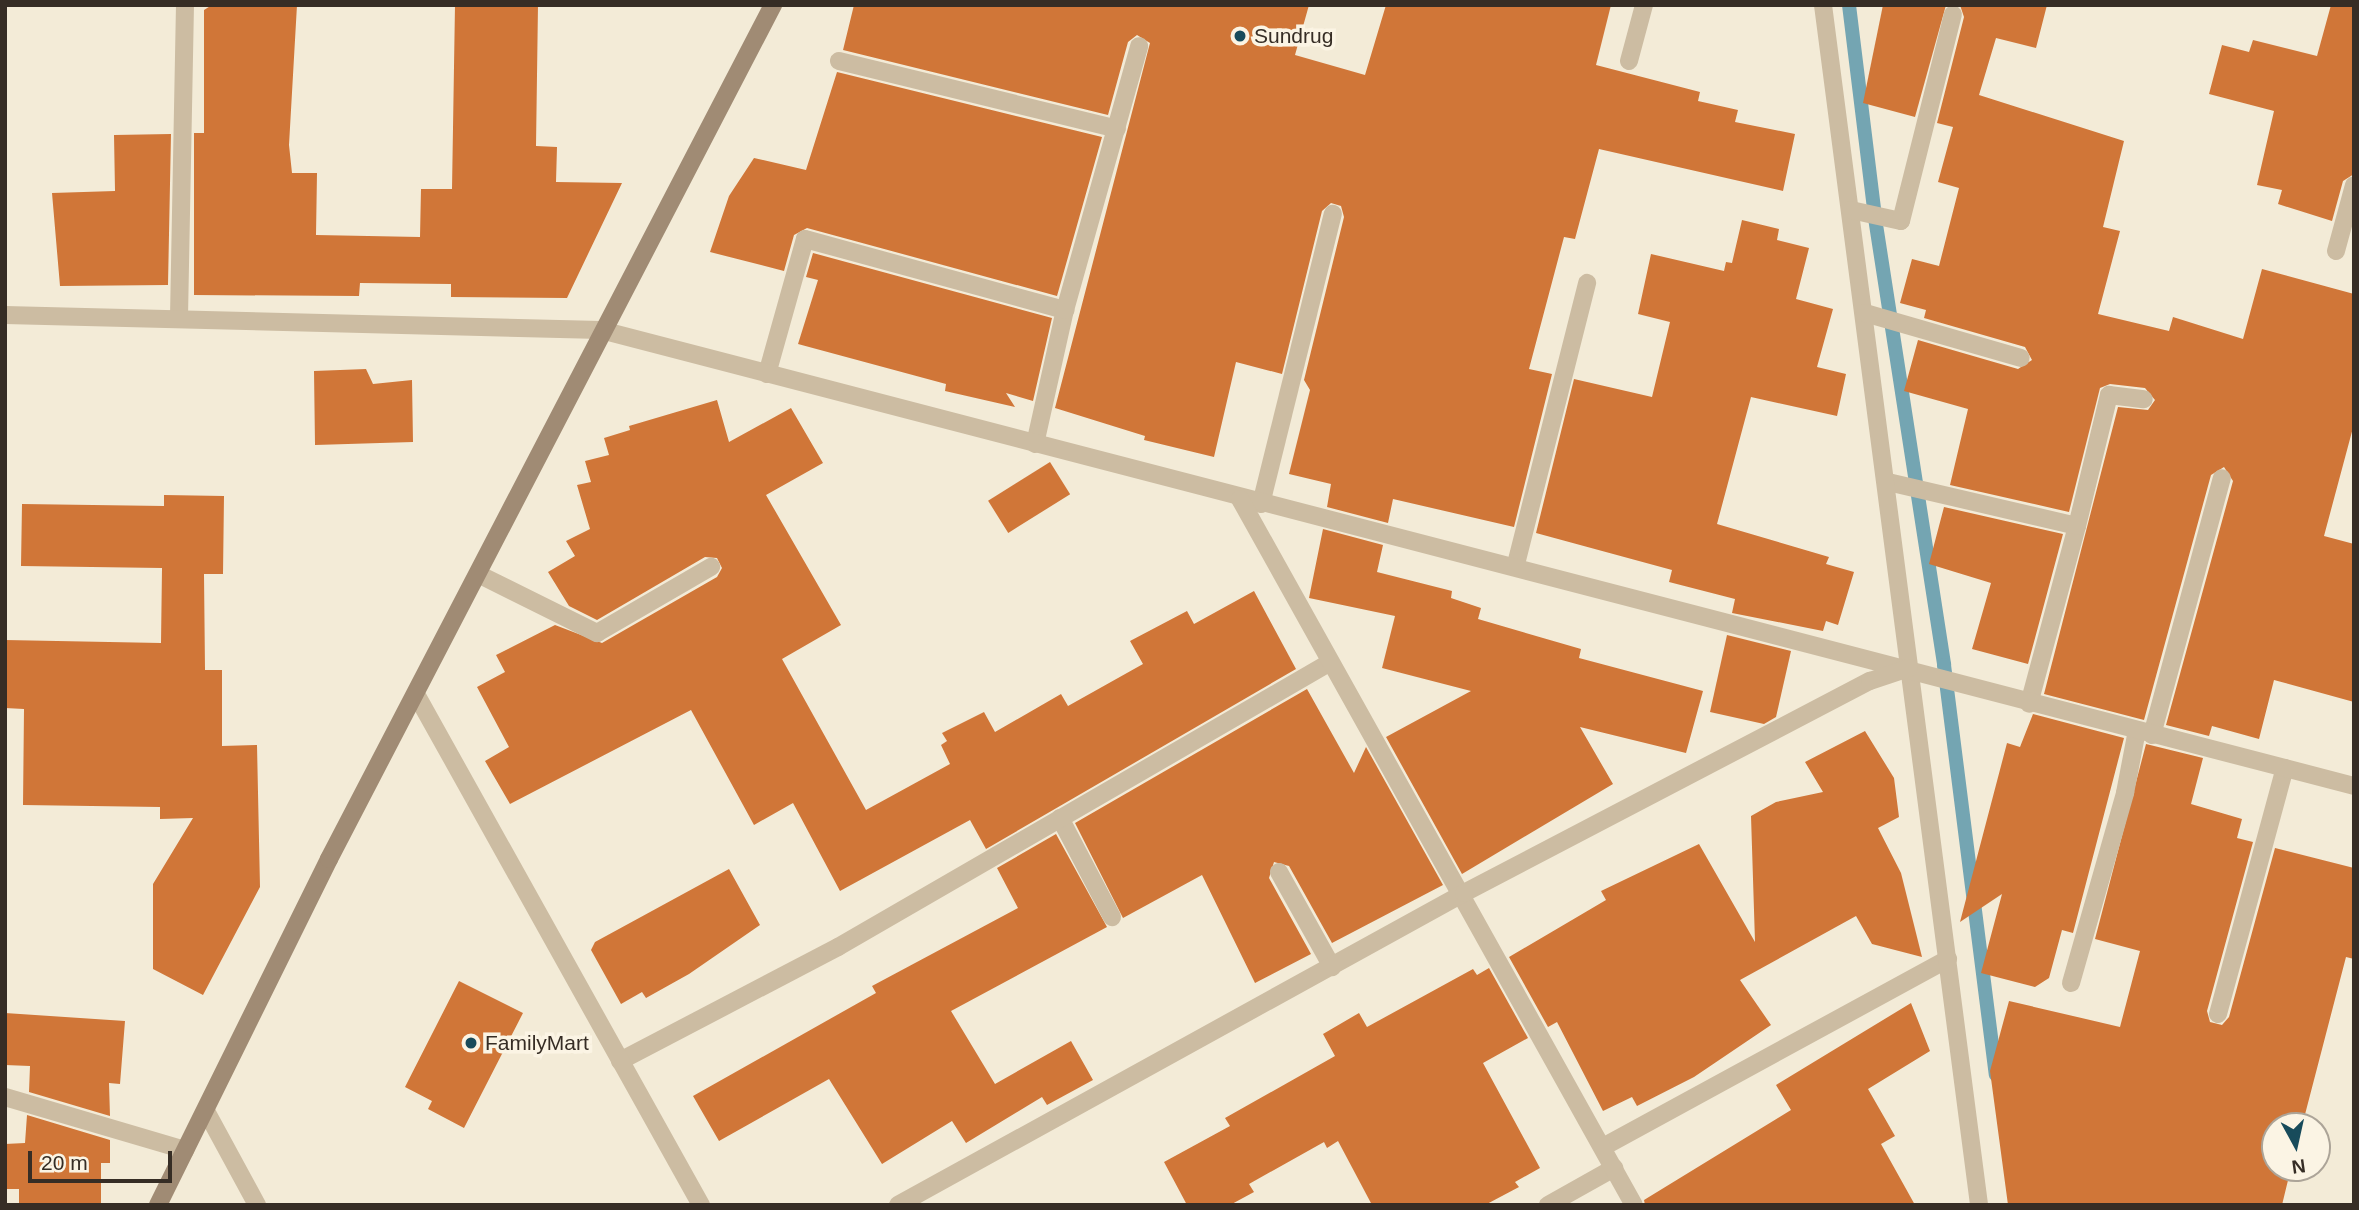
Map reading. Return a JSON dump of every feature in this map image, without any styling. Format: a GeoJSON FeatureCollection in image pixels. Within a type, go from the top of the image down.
{"type":"FeatureCollection","features":[{"type":"Feature","properties":{"kind":"street"},"geometry":{"type":"LineString","coordinates":[[179,317],[185,5]]}},
{"type":"Feature","properties":{"kind":"street"},"geometry":{"type":"LineString","coordinates":[[158,1205],[329,859],[417,696],[601,330],[772,5]]}},
{"type":"Feature","properties":{"kind":"street"},"geometry":{"type":"LineString","coordinates":[[1629,61],[1644,5]]}},
{"type":"Feature","properties":{"kind":"street"},"geometry":{"type":"LineString","coordinates":[[1823,5],[1888,482],[1909,668],[1979,1205]]}},
{"type":"Feature","properties":{"kind":"street"},"geometry":{"type":"LineString","coordinates":[[1851,210],[1901,221],[1953,14]]}},
{"type":"Feature","properties":{"kind":"street"},"geometry":{"type":"LineString","coordinates":[[1035,444],[1065,310],[1139,46]]}},
{"type":"Feature","properties":{"kind":"street"},"geometry":{"type":"LineString","coordinates":[[839,61],[1117,129]]}},
{"type":"Feature","properties":{"kind":"street"},"geometry":{"type":"LineString","coordinates":[[2336,251],[2354,185]]}},
{"type":"Feature","properties":{"kind":"street"},"geometry":{"type":"LineString","coordinates":[[1261,504],[1333,214]]}},
{"type":"Feature","properties":{"kind":"street"},"geometry":{"type":"LineString","coordinates":[[767,374],[805,239],[1065,310]]}},
{"type":"Feature","properties":{"kind":"street"},"geometry":{"type":"LineString","coordinates":[[1516,564],[1587,283]]}},
{"type":"Feature","properties":{"kind":"street"},"geometry":{"type":"LineString","coordinates":[[1865,313],[2021,358]]}},
{"type":"Feature","properties":{"kind":"street"},"geometry":{"type":"LineString","coordinates":[[5,315],[179,317],[601,330],[1240,499],[1516,564],[1909,668],[2029,704],[2354,786]]}},
{"type":"Feature","properties":{"kind":"street"},"geometry":{"type":"LineString","coordinates":[[2029,704],[2109,395],[2144,399]]}},
{"type":"Feature","properties":{"kind":"street"},"geometry":{"type":"LineString","coordinates":[[2071,984],[2125,793],[2222,478]]}},
{"type":"Feature","properties":{"kind":"street"},"geometry":{"type":"LineString","coordinates":[[1888,482],[2077,526]]}},
{"type":"Feature","properties":{"kind":"street"},"geometry":{"type":"LineString","coordinates":[[1240,499],[1329,663],[1464,893],[1634,1205]]}},
{"type":"Feature","properties":{"kind":"street"},"geometry":{"type":"LineString","coordinates":[[478,574],[597,633],[711,567]]}},
{"type":"Feature","properties":{"kind":"street"},"geometry":{"type":"LineString","coordinates":[[620,1061],[838,947],[1329,663]]}},
{"type":"Feature","properties":{"kind":"street"},"geometry":{"type":"LineString","coordinates":[[898,1205],[1464,893],[1870,681],[1909,668]]}},
{"type":"Feature","properties":{"kind":"street"},"geometry":{"type":"LineString","coordinates":[[417,696],[701,1205]]}},
{"type":"Feature","properties":{"kind":"street"},"geometry":{"type":"LineString","coordinates":[[2218,1014],[2285,768]]}},
{"type":"Feature","properties":{"kind":"street"},"geometry":{"type":"LineString","coordinates":[[1060,818],[1112,917]]}},
{"type":"Feature","properties":{"kind":"street"},"geometry":{"type":"LineString","coordinates":[[1279,872],[1332,967]]}},
{"type":"Feature","properties":{"kind":"street"},"geometry":{"type":"LineString","coordinates":[[1603,1147],[1948,959]]}},
{"type":"Feature","properties":{"kind":"street"},"geometry":{"type":"LineString","coordinates":[[5,1097],[185,1150]]}},
{"type":"Feature","properties":{"kind":"street"},"geometry":{"type":"LineString","coordinates":[[206,1111],[257,1205]]}},
{"type":"Feature","properties":{"kind":"street"},"geometry":{"type":"LineString","coordinates":[[1548,1205],[1614,1168]]}},
{"type":"Feature","properties":{"kind":"building"},"geometry":{"type":"Polygon","coordinates":[[[212,5],[297,5],[289,145],[292,173],[317,173],[316,235],[420,237],[421,189],[452,189],[455,5],[538,5],[536,146],[557,147],[556,182],[622,183],[567,298],[451,297],[451,284],[360,283],[359,296],[194,295],[194,133],[204,133],[204,10],[212,5]]]}},
{"type":"Feature","properties":{"kind":"building"},"geometry":{"type":"Polygon","coordinates":[[[854,5],[1309,5],[1295,55],[1365,75],[1386,5],[1611,5],[1596,65],[1700,92],[1698,101],[1738,110],[1735,122],[1795,134],[1783,191],[1599,149],[1575,239],[1564,237],[1529,369],[1552,374],[1514,527],[1393,499],[1388,523],[1327,507],[1331,484],[1289,474],[1310,390],[1304,380],[1344,217],[1341,206],[1331,203],[1322,211],[1282,374],[1236,362],[1214,457],[1144,440],[1145,436],[1055,408],[1150,43],[1137,35],[1128,42],[1108,115],[843,50],[854,5]]]}},
{"type":"Feature","properties":{"kind":"building"},"geometry":{"type":"Polygon","coordinates":[[[1883,5],[1946,5],[1915,117],[1863,103],[1883,5]]]}},
{"type":"Feature","properties":{"kind":"building"},"geometry":{"type":"Polygon","coordinates":[[[1960,5],[2047,5],[2036,48],[1996,38],[1979,95],[2124,141],[2103,227],[2120,231],[2098,314],[2169,331],[2173,317],[2243,339],[2262,269],[2354,294],[2354,424],[2324,536],[2354,544],[2354,702],[2274,680],[2259,739],[2212,726],[2209,736],[2166,725],[2233,481],[2224,467],[2211,475],[2144,720],[2044,694],[2118,407],[2148,410],[2155,400],[2145,388],[2110,384],[2100,388],[2069,512],[1950,485],[1968,409],[1904,391],[1918,340],[2018,369],[2032,360],[2025,347],[1924,318],[1926,310],[1900,303],[1912,259],[1939,266],[1959,188],[1938,182],[1953,127],[1937,123],[1964,17],[1960,5]]]}},
{"type":"Feature","properties":{"kind":"building"},"geometry":{"type":"Polygon","coordinates":[[[2331,5],[2354,5],[2354,174],[2343,181],[2332,221],[2278,204],[2282,190],[2257,185],[2274,111],[2209,94],[2222,45],[2249,52],[2253,40],[2317,56],[2331,5]]]}},
{"type":"Feature","properties":{"kind":"building"},"geometry":{"type":"Polygon","coordinates":[[[837,72],[1102,137],[1057,296],[807,228],[794,235],[784,271],[710,252],[729,196],[754,158],[806,170],[837,72]]]}},
{"type":"Feature","properties":{"kind":"building"},"geometry":{"type":"Polygon","coordinates":[[[171,134],[168,285],[60,286],[52,193],[115,191],[114,135],[171,134]]]}},
{"type":"Feature","properties":{"kind":"building"},"geometry":{"type":"Polygon","coordinates":[[[1742,220],[1779,229],[1777,240],[1809,248],[1796,299],[1833,309],[1817,367],[1846,374],[1837,416],[1751,397],[1717,524],[1829,557],[1826,564],[1854,572],[1838,625],[1826,621],[1823,631],[1732,613],[1735,599],[1669,582],[1672,570],[1536,533],[1574,379],[1652,397],[1670,322],[1638,314],[1651,254],[1724,271],[1726,262],[1732,263],[1742,220]]]}},
{"type":"Feature","properties":{"kind":"building"},"geometry":{"type":"Polygon","coordinates":[[[813,253],[1052,318],[1033,401],[1006,393],[1015,407],[945,391],[946,384],[798,344],[818,280],[806,277],[813,253]]]}},
{"type":"Feature","properties":{"kind":"building"},"geometry":{"type":"Polygon","coordinates":[[[366,369],[373,384],[412,380],[413,442],[315,445],[314,371],[366,369]]]}},
{"type":"Feature","properties":{"kind":"building"},"geometry":{"type":"Polygon","coordinates":[[[717,400],[729,442],[791,408],[823,463],[766,495],[841,625],[782,659],[866,810],[950,764],[941,745],[947,741],[942,733],[984,712],[995,732],[1061,694],[1068,706],[1143,664],[1130,641],[1187,611],[1194,624],[1254,591],[1296,669],[986,849],[970,820],[840,891],[793,803],[754,825],[691,710],[510,804],[485,761],[509,747],[477,687],[505,672],[496,655],[555,625],[602,643],[717,577],[722,568],[717,558],[705,557],[597,620],[569,606],[548,572],[575,556],[566,541],[590,529],[577,485],[591,482],[585,461],[609,455],[604,438],[630,430],[629,426],[717,400]]]}},
{"type":"Feature","properties":{"kind":"building"},"geometry":{"type":"Polygon","coordinates":[[[1050,462],[1070,494],[1008,533],[988,501],[1050,462]]]}},
{"type":"Feature","properties":{"kind":"building"},"geometry":{"type":"Polygon","coordinates":[[[164,495],[224,496],[223,574],[204,574],[205,670],[222,670],[222,746],[257,745],[260,887],[203,995],[153,969],[153,884],[193,818],[160,819],[160,807],[23,805],[24,709],[5,708],[5,640],[161,643],[162,568],[21,566],[22,504],[164,506],[164,495]]]}},
{"type":"Feature","properties":{"kind":"building"},"geometry":{"type":"Polygon","coordinates":[[[1944,507],[2063,534],[2028,664],[1972,649],[1991,583],[1929,564],[1944,507]]]}},
{"type":"Feature","properties":{"kind":"building"},"geometry":{"type":"Polygon","coordinates":[[[1323,529],[1383,545],[1377,572],[1452,591],[1451,598],[1481,608],[1478,619],[1581,649],[1579,658],[1703,691],[1686,753],[1580,727],[1613,784],[1462,874],[1386,737],[1471,691],[1382,668],[1395,616],[1309,598],[1323,529]]]}},
{"type":"Feature","properties":{"kind":"building"},"geometry":{"type":"Polygon","coordinates":[[[1727,635],[1791,651],[1776,717],[1764,724],[1710,712],[1727,635]]]}},
{"type":"Feature","properties":{"kind":"building"},"geometry":{"type":"Polygon","coordinates":[[[1307,689],[1354,773],[1366,747],[1443,885],[1332,943],[1289,866],[1274,862],[1269,878],[1311,954],[1255,983],[1202,875],[1123,918],[1075,823],[1307,689]]]}},
{"type":"Feature","properties":{"kind":"building"},"geometry":{"type":"Polygon","coordinates":[[[2033,714],[2124,738],[2073,933],[2062,930],[2049,978],[2035,987],[1981,973],[2002,894],[1960,922],[2007,743],[2020,747],[2033,714]]]}},
{"type":"Feature","properties":{"kind":"building"},"geometry":{"type":"Polygon","coordinates":[[[1865,731],[1894,778],[1899,817],[1878,828],[1901,873],[1922,957],[1872,944],[1856,916],[1740,980],[1771,1025],[1694,1077],[1637,1106],[1632,1097],[1603,1111],[1557,1022],[1548,1027],[1509,957],[1606,900],[1601,891],[1699,844],[1755,942],[1751,816],[1776,802],[1823,792],[1805,762],[1865,731]]]}},
{"type":"Feature","properties":{"kind":"building"},"geometry":{"type":"Polygon","coordinates":[[[2146,744],[2203,758],[2191,804],[2242,819],[2237,838],[2253,842],[2207,1011],[2210,1022],[2222,1025],[2229,1017],[2275,848],[2354,868],[2354,959],[2346,957],[2306,1112],[2261,1112],[2261,1182],[2288,1182],[2282,1205],[2008,1205],[1990,1071],[2009,1001],[2120,1027],[2140,951],[2095,939],[2146,744]]]}},
{"type":"Feature","properties":{"kind":"building"},"geometry":{"type":"Polygon","coordinates":[[[1056,834],[1107,927],[951,1011],[995,1084],[1071,1041],[1093,1080],[1047,1105],[1042,1097],[966,1143],[952,1121],[882,1164],[829,1079],[719,1141],[693,1096],[876,993],[872,986],[1018,908],[997,868],[1056,834]]]}},
{"type":"Feature","properties":{"kind":"building"},"geometry":{"type":"Polygon","coordinates":[[[729,869],[760,925],[689,974],[646,998],[642,992],[621,1004],[591,950],[595,942],[729,869]]]}},
{"type":"Feature","properties":{"kind":"building"},"geometry":{"type":"Polygon","coordinates":[[[1489,968],[1528,1038],[1483,1063],[1540,1168],[1515,1182],[1519,1187],[1485,1205],[1372,1205],[1338,1141],[1327,1148],[1324,1142],[1249,1184],[1254,1192],[1230,1205],[1187,1205],[1164,1162],[1230,1126],[1225,1118],[1335,1056],[1323,1034],[1359,1013],[1367,1027],[1473,969],[1477,975],[1489,968]]]}},
{"type":"Feature","properties":{"kind":"building"},"geometry":{"type":"Polygon","coordinates":[[[459,981],[523,1013],[464,1128],[428,1109],[432,1101],[405,1087],[459,981]]]}},
{"type":"Feature","properties":{"kind":"building"},"geometry":{"type":"Polygon","coordinates":[[[1911,1003],[1930,1051],[1868,1089],[1895,1136],[1881,1144],[1915,1205],[1645,1205],[1644,1200],[1791,1110],[1776,1085],[1911,1003]]]}},
{"type":"Feature","properties":{"kind":"building"},"geometry":{"type":"Polygon","coordinates":[[[5,1013],[125,1021],[120,1084],[109,1083],[110,1116],[29,1092],[30,1066],[5,1065],[5,1013]]]}},
{"type":"Feature","properties":{"kind":"building"},"geometry":{"type":"Polygon","coordinates":[[[27,1115],[110,1140],[110,1163],[101,1163],[101,1205],[19,1205],[19,1189],[5,1189],[5,1144],[25,1143],[27,1115]]]}},
{"type":"Feature","properties":{"kind":"waterway"},"geometry":{"type":"LineString","coordinates":[[1849,5],[1875,218],[1944,665],[1996,1075]]}},
{"type":"Feature","properties":{"kind":"place","name":"Sundrug"},"geometry":{"type":"Point","coordinates":[1240,36]}},
{"type":"Feature","properties":{"kind":"place","name":"FamilyMart"},"geometry":{"type":"Point","coordinates":[471,1043]}}]}
